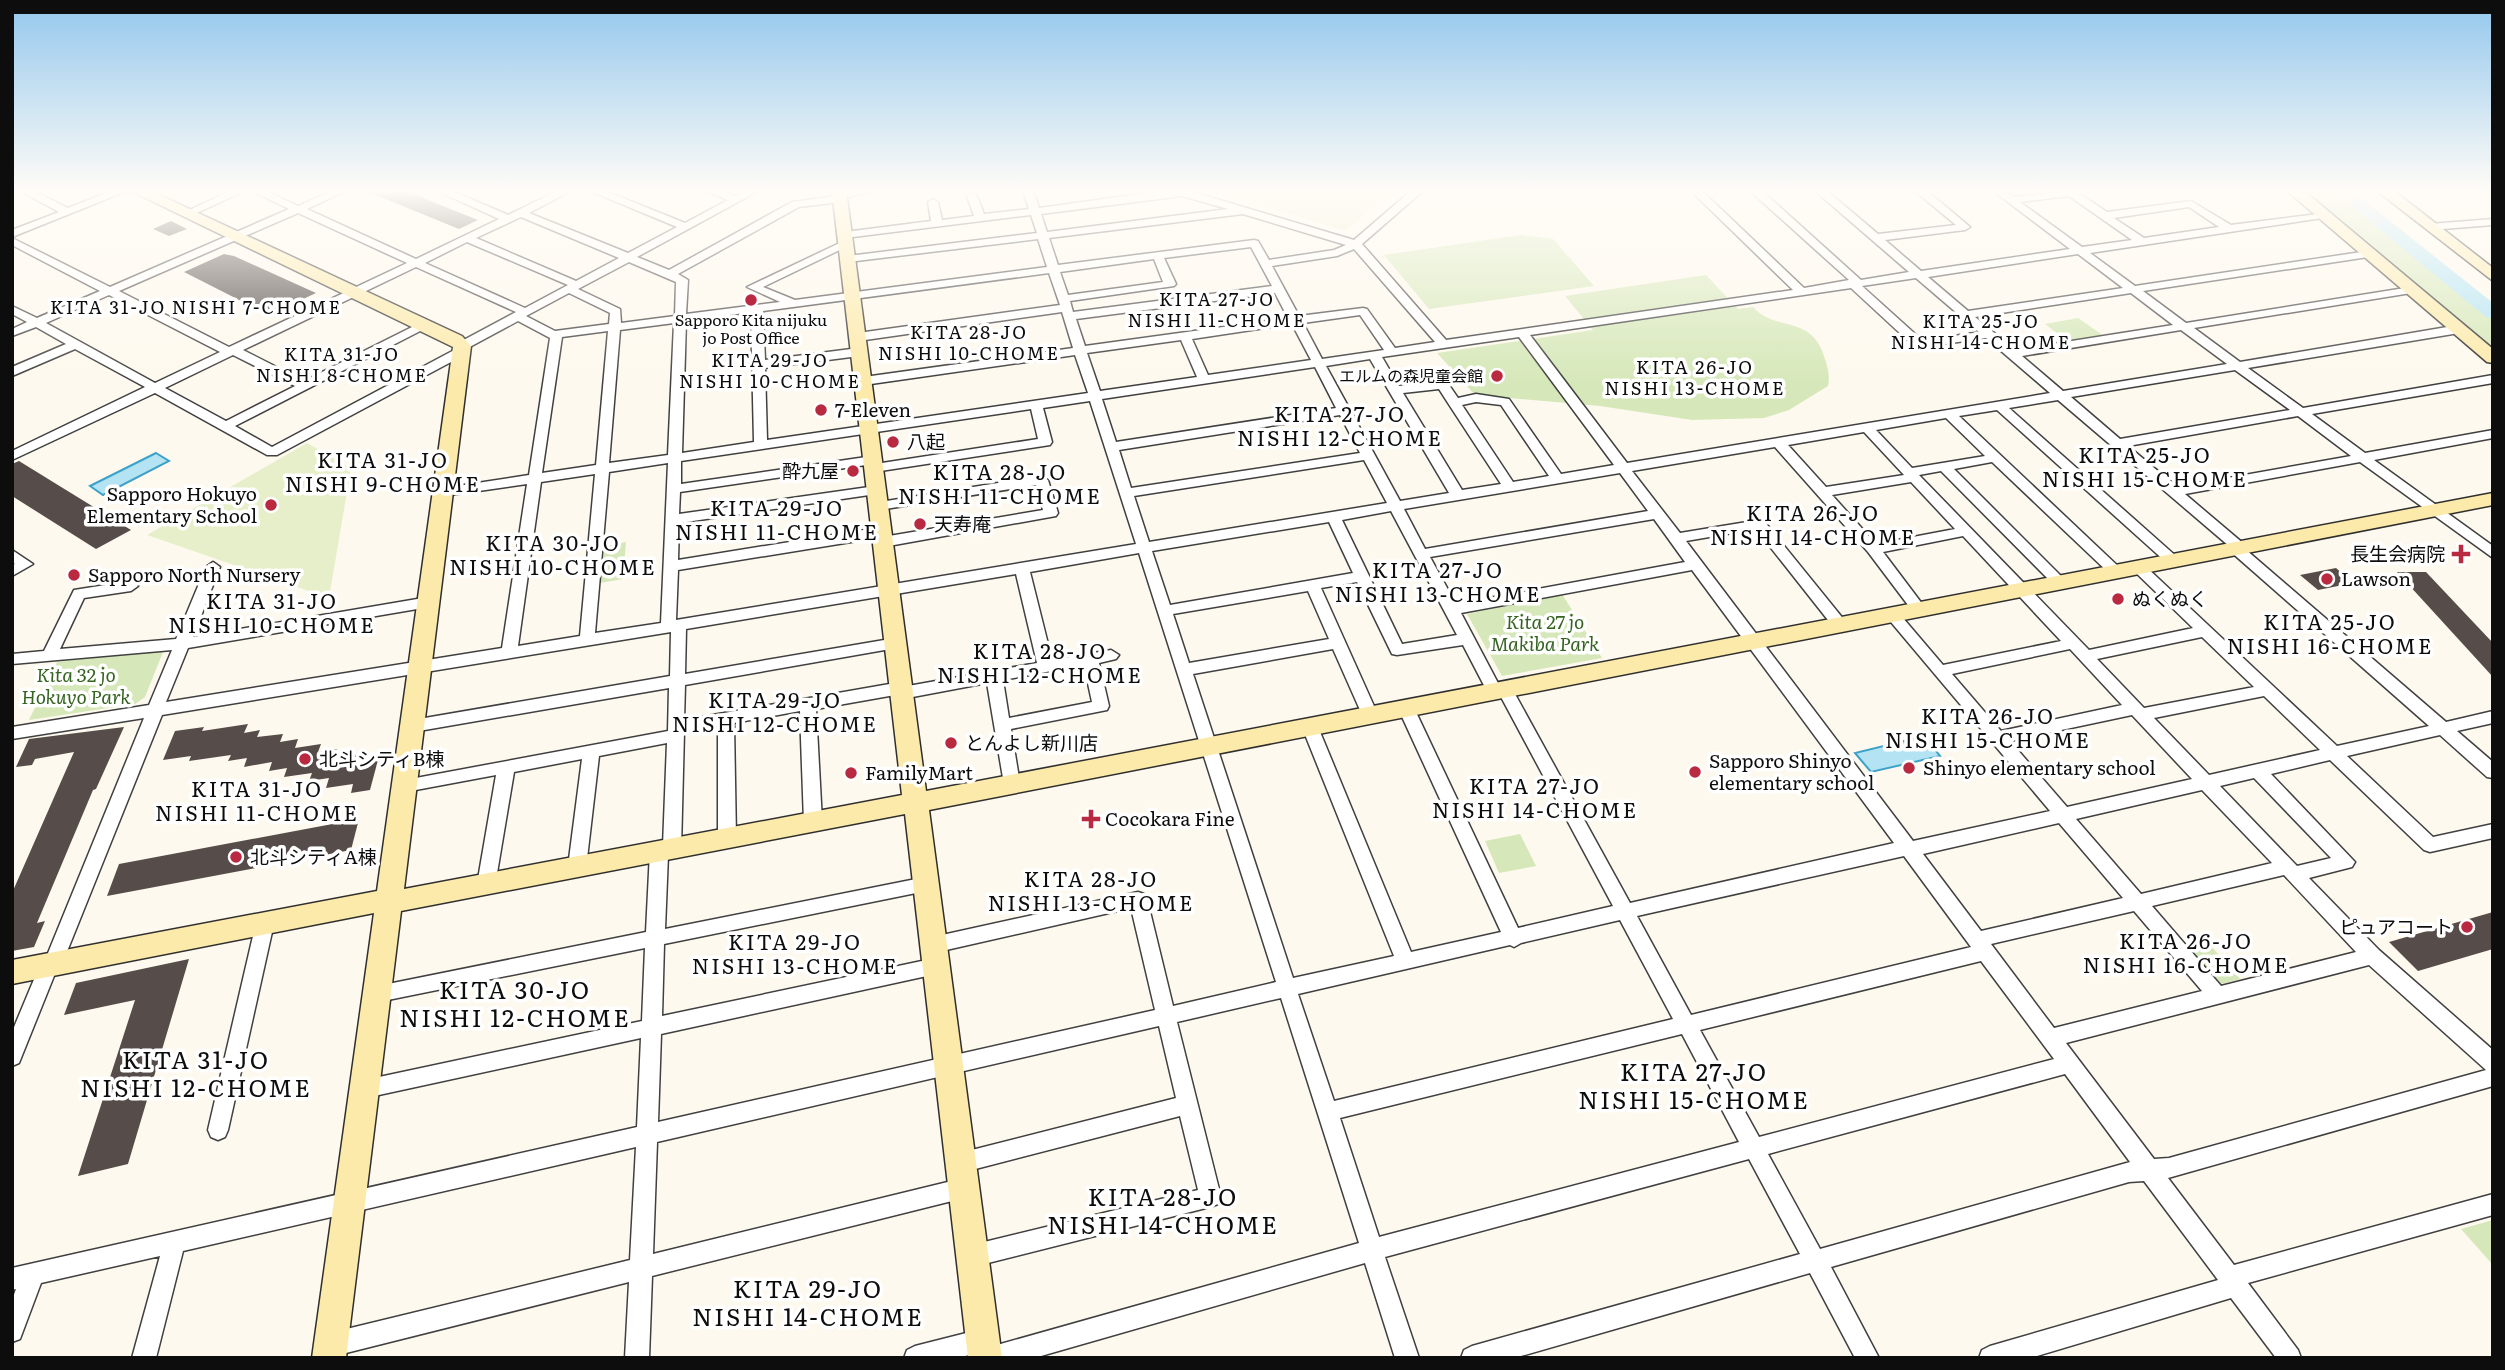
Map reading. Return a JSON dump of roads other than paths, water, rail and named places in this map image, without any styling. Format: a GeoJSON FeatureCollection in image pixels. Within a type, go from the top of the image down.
{"type":"FeatureCollection","features":[{"type":"Feature","properties":{"kind":"street"},"geometry":{"type":"LineString","coordinates":[[38,254],[304,386]]}},
{"type":"Feature","properties":{"kind":"street"},"geometry":{"type":"LineString","coordinates":[[12,332],[196,254]]}},
{"type":"Feature","properties":{"kind":"street"},"geometry":{"type":"LineString","coordinates":[[272,254],[456,340],[462,349],[330,1351],[964,1188]]}},
{"type":"Feature","properties":{"kind":"street"},"geometry":{"type":"LineString","coordinates":[[396,254],[521,314],[556,335],[1173,254]]}},
{"type":"Feature","properties":{"kind":"street"},"geometry":{"type":"LineString","coordinates":[[12,456],[436,254]]}},
{"type":"Feature","properties":{"kind":"street"},"geometry":{"type":"LineString","coordinates":[[501,254],[573,287],[616,311],[587,640]]}},
{"type":"Feature","properties":{"kind":"street"},"geometry":{"type":"LineString","coordinates":[[621,254],[672,273],[682,280],[671,566],[677,681],[676,731],[655,939],[637,1358]]}},
{"type":"Feature","properties":{"kind":"street"},"geometry":{"type":"LineString","coordinates":[[12,309],[272,452],[521,314],[636,254]]}},
{"type":"Feature","properties":{"kind":"street"},"geometry":{"type":"LineString","coordinates":[[672,273],[706,254]]}},
{"type":"Feature","properties":{"kind":"street"},"geometry":{"type":"LineString","coordinates":[[796,304],[753,287],[828,254]]}},
{"type":"Feature","properties":{"kind":"street"},"geometry":{"type":"LineString","coordinates":[[847,254],[960,1163],[987,1352]]}},
{"type":"Feature","properties":{"kind":"street"},"geometry":{"type":"LineString","coordinates":[[1048,254],[1407,1358]]}},
{"type":"Feature","properties":{"kind":"street"},"geometry":{"type":"LineString","coordinates":[[1260,254],[1466,639],[1499,690],[1624,912],[1868,1358]]}},
{"type":"Feature","properties":{"kind":"street"},"geometry":{"type":"LineString","coordinates":[[1265,264],[1331,254]]}},
{"type":"Feature","properties":{"kind":"street"},"geometry":{"type":"LineString","coordinates":[[1365,254],[1444,345]]}},
{"type":"Feature","properties":{"kind":"street"},"geometry":{"type":"LineString","coordinates":[[1763,254],[1801,290]]}},
{"type":"Feature","properties":{"kind":"street"},"geometry":{"type":"LineString","coordinates":[[1823,254],[1920,345],[1988,334]]}},
{"type":"Feature","properties":{"kind":"street"},"geometry":{"type":"LineString","coordinates":[[1894,254],[2174,492],[2493,772]]}},
{"type":"Feature","properties":{"kind":"street"},"geometry":{"type":"LineString","coordinates":[[444,492],[2052,254]]}},
{"type":"Feature","properties":{"kind":"street"},"geometry":{"type":"LineString","coordinates":[[2084,254],[2493,553]]}},
{"type":"Feature","properties":{"kind":"street"},"geometry":{"type":"LineString","coordinates":[[1965,315],[2368,254],[2493,358]]}},
{"type":"Feature","properties":{"kind":"street"},"geometry":{"type":"LineString","coordinates":[[2465,254],[2493,276]]}},
{"type":"Feature","properties":{"kind":"street"},"geometry":{"type":"LineString","coordinates":[[758,365],[858,344],[1066,308],[1170,284],[1158,256]]}},
{"type":"Feature","properties":{"kind":"street"},"geometry":{"type":"LineString","coordinates":[[1066,308],[1278,289]]}},
{"type":"Feature","properties":{"kind":"street"},"geometry":{"type":"LineString","coordinates":[[2012,354],[2411,290]]}},
{"type":"Feature","properties":{"kind":"street"},"geometry":{"type":"LineString","coordinates":[[757,309],[761,444]]}},
{"type":"Feature","properties":{"kind":"street"},"geometry":{"type":"LineString","coordinates":[[864,381],[1363,310],[1392,352]]}},
{"type":"Feature","properties":{"kind":"street"},"geometry":{"type":"LineString","coordinates":[[226,426],[424,325]]}},
{"type":"Feature","properties":{"kind":"street"},"geometry":{"type":"LineString","coordinates":[[12,733],[674,626],[2459,329]]}},
{"type":"Feature","properties":{"kind":"street"},"geometry":{"type":"LineString","coordinates":[[1522,333],[1693,565],[2290,1358]]}},
{"type":"Feature","properties":{"kind":"street"},"geometry":{"type":"LineString","coordinates":[[509,653],[537,478],[556,335]]}},
{"type":"Feature","properties":{"kind":"street"},"geometry":{"type":"LineString","coordinates":[[1185,336],[1204,380]]}},
{"type":"Feature","properties":{"kind":"street"},"geometry":{"type":"LineString","coordinates":[[12,372],[76,344]]}},
{"type":"Feature","properties":{"kind":"street"},"geometry":{"type":"LineString","coordinates":[[1374,355],[1458,496]]}},
{"type":"Feature","properties":{"kind":"street"},"geometry":{"type":"LineString","coordinates":[[2116,444],[2493,379]]}},
{"type":"Feature","properties":{"kind":"street"},"geometry":{"type":"LineString","coordinates":[[1395,390],[1443,385],[1510,487]]}},
{"type":"Feature","properties":{"kind":"street"},"geometry":{"type":"LineString","coordinates":[[1454,403],[1476,398],[1505,402],[1558,479]]}},
{"type":"Feature","properties":{"kind":"street"},"geometry":{"type":"LineString","coordinates":[[672,520],[875,481],[1045,442],[1036,404]]}},
{"type":"Feature","properties":{"kind":"street"},"geometry":{"type":"LineString","coordinates":[[2000,406],[2172,560]]}},
{"type":"Feature","properties":{"kind":"street"},"geometry":{"type":"LineString","coordinates":[[1111,447],[1342,411]]}},
{"type":"Feature","properties":{"kind":"street"},"geometry":{"type":"LineString","coordinates":[[1949,414],[1995,458],[2204,631],[2336,752],[2430,845],[2493,831]]}},
{"type":"Feature","properties":{"kind":"street"},"geometry":{"type":"LineString","coordinates":[[1867,428],[2372,956],[2493,1063]]}},
{"type":"Feature","properties":{"kind":"street"},"geometry":{"type":"LineString","coordinates":[[2174,492],[2493,434]]}},
{"type":"Feature","properties":{"kind":"street"},"geometry":{"type":"LineString","coordinates":[[1778,442],[1872,549],[1919,609]]}},
{"type":"Feature","properties":{"kind":"street"},"geometry":{"type":"LineString","coordinates":[[1126,493],[1367,456]]}},
{"type":"Feature","properties":{"kind":"street"},"geometry":{"type":"LineString","coordinates":[[1822,492],[1995,458]]}},
{"type":"Feature","properties":{"kind":"street"},"geometry":{"type":"LineString","coordinates":[[1945,467],[2059,582]]}},
{"type":"Feature","properties":{"kind":"street"},"geometry":{"type":"LineString","coordinates":[[671,566],[1051,513],[1041,480],[875,481],[673,489]]}},
{"type":"Feature","properties":{"kind":"street"},"geometry":{"type":"LineString","coordinates":[[12,972],[265,923],[486,885],[2493,499]]}},
{"type":"Feature","properties":{"kind":"street"},"geometry":{"type":"LineString","coordinates":[[1421,554],[1655,513]]}},
{"type":"Feature","properties":{"kind":"street"},"geometry":{"type":"LineString","coordinates":[[1333,516],[1397,650],[1466,639]]}},
{"type":"Feature","properties":{"kind":"street"},"geometry":{"type":"LineString","coordinates":[[1674,539],[1759,524],[1840,625]]}},
{"type":"Feature","properties":{"kind":"street"},"geometry":{"type":"LineString","coordinates":[[1872,549],[1966,531]]}},
{"type":"Feature","properties":{"kind":"street"},"geometry":{"type":"LineString","coordinates":[[12,555],[26,564],[12,571]]}},
{"type":"Feature","properties":{"kind":"street"},"geometry":{"type":"LineString","coordinates":[[1451,610],[1693,565]]}},
{"type":"Feature","properties":{"kind":"street"},"geometry":{"type":"LineString","coordinates":[[12,1057],[213,567]]}},
{"type":"Feature","properties":{"kind":"street"},"geometry":{"type":"LineString","coordinates":[[1022,568],[1046,666]]}},
{"type":"Feature","properties":{"kind":"street"},"geometry":{"type":"LineString","coordinates":[[1164,611],[1362,576]]}},
{"type":"Feature","properties":{"kind":"street"},"geometry":{"type":"LineString","coordinates":[[1312,584],[1370,715]]}},
{"type":"Feature","properties":{"kind":"street"},"geometry":{"type":"LineString","coordinates":[[48,656],[79,594],[131,586]]}},
{"type":"Feature","properties":{"kind":"street"},"geometry":{"type":"LineString","coordinates":[[12,659],[180,644],[429,602]]}},
{"type":"Feature","properties":{"kind":"street"},"geometry":{"type":"LineString","coordinates":[[1892,615],[2217,995]]}},
{"type":"Feature","properties":{"kind":"street"},"geometry":{"type":"LineString","coordinates":[[1940,671],[2204,631]]}},
{"type":"Feature","properties":{"kind":"street"},"geometry":{"type":"LineString","coordinates":[[413,726],[896,643]]}},
{"type":"Feature","properties":{"kind":"street"},"geometry":{"type":"LineString","coordinates":[[1183,670],[1338,643]]}},
{"type":"Feature","properties":{"kind":"street"},"geometry":{"type":"LineString","coordinates":[[405,786],[591,753],[726,719],[1111,655]]}},
{"type":"Feature","properties":{"kind":"street"},"geometry":{"type":"LineString","coordinates":[[1003,725],[1101,706],[1090,659]]}},
{"type":"Feature","properties":{"kind":"street"},"geometry":{"type":"LineString","coordinates":[[994,676],[1012,784]]}},
{"type":"Feature","properties":{"kind":"street"},"geometry":{"type":"LineString","coordinates":[[1997,738],[2267,690]]}},
{"type":"Feature","properties":{"kind":"street"},"geometry":{"type":"LineString","coordinates":[[808,704],[813,822]]}},
{"type":"Feature","properties":{"kind":"street"},"geometry":{"type":"LineString","coordinates":[[1406,708],[1514,939]]}},
{"type":"Feature","properties":{"kind":"street"},"geometry":{"type":"LineString","coordinates":[[12,1331],[23,1277],[2493,717]]}},
{"type":"Feature","properties":{"kind":"street"},"geometry":{"type":"LineString","coordinates":[[726,719],[727,838]]}},
{"type":"Feature","properties":{"kind":"street"},"geometry":{"type":"LineString","coordinates":[[1310,727],[1406,963]]}},
{"type":"Feature","properties":{"kind":"street"},"geometry":{"type":"LineString","coordinates":[[577,867],[591,753]]}},
{"type":"Feature","properties":{"kind":"street"},"geometry":{"type":"LineString","coordinates":[[486,885],[506,768]]}},
{"type":"Feature","properties":{"kind":"street"},"geometry":{"type":"LineString","coordinates":[[1327,1112],[1686,1024],[1980,946],[2136,901],[2346,862],[2258,770]]}},
{"type":"Feature","properties":{"kind":"street"},"geometry":{"type":"LineString","coordinates":[[378,994],[926,884]]}},
{"type":"Feature","properties":{"kind":"street"},"geometry":{"type":"LineString","coordinates":[[365,1089],[651,1026],[935,956],[1138,899],[1210,1198],[972,1256]]}},
{"type":"Feature","properties":{"kind":"street"},"geometry":{"type":"LineString","coordinates":[[218,1130],[265,923]]}},
{"type":"Feature","properties":{"kind":"street"},"geometry":{"type":"LineString","coordinates":[[2049,1038],[2372,956]]}},
{"type":"Feature","properties":{"kind":"street"},"geometry":{"type":"LineString","coordinates":[[915,1358],[987,1352],[2068,1064]]}},
{"type":"Feature","properties":{"kind":"street"},"geometry":{"type":"LineString","coordinates":[[1472,1358],[2129,1172],[2169,1168],[2493,1077]]}},
{"type":"Feature","properties":{"kind":"street"},"geometry":{"type":"LineString","coordinates":[[960,1163],[1186,1105]]}},
{"type":"Feature","properties":{"kind":"street"},"geometry":{"type":"LineString","coordinates":[[1990,1358],[2493,1204]]}},
{"type":"Feature","properties":{"kind":"street"},"geometry":{"type":"LineString","coordinates":[[145,1358],[174,1243]]}},
{"type":"Feature","properties":{"kind":"water"},"geometry":{"type":"Polygon","coordinates":[[[156,453],[169,461],[103,495],[90,486],[156,453]]]}},
{"type":"Feature","properties":{"kind":"water"},"geometry":{"type":"Polygon","coordinates":[[[1924,736],[1940,756],[1871,772],[1855,753],[1924,736]]]}},
{"type":"Feature","properties":{"kind":"waterway"},"geometry":{"type":"LineString","coordinates":[[2420,254],[2493,313]]}},
{"type":"Feature","properties":{"kind":"place","name":"Sapporo Kita nijuku jo Post Office"},"geometry":{"type":"Point","coordinates":[751,300]}},
{"type":"Feature","properties":{"kind":"place","name":"エルムの森児童会館"},"geometry":{"type":"Point","coordinates":[1497,376]}},
{"type":"Feature","properties":{"kind":"place","name":"7-Eleven"},"geometry":{"type":"Point","coordinates":[821,410]}},
{"type":"Feature","properties":{"kind":"place","name":"八起"},"geometry":{"type":"Point","coordinates":[893,442]}},
{"type":"Feature","properties":{"kind":"place","name":"酔九屋"},"geometry":{"type":"Point","coordinates":[853,471]}},
{"type":"Feature","properties":{"kind":"place","name":"Sapporo Hokuyo Elementary School"},"geometry":{"type":"Point","coordinates":[271,505]}},
{"type":"Feature","properties":{"kind":"place","name":"天寿庵"},"geometry":{"type":"Point","coordinates":[920,524]}},
{"type":"Feature","properties":{"kind":"place","name":"長生会病院"},"geometry":{"type":"Point","coordinates":[2461,554]}},
{"type":"Feature","properties":{"kind":"place","name":"Sapporo North Nursery"},"geometry":{"type":"Point","coordinates":[74,575]}},
{"type":"Feature","properties":{"kind":"place","name":"Lawson"},"geometry":{"type":"Point","coordinates":[2327,579]}},
{"type":"Feature","properties":{"kind":"place","name":"ぬくぬく"},"geometry":{"type":"Point","coordinates":[2118,599]}},
{"type":"Feature","properties":{"kind":"place","name":"とんよし新川店"},"geometry":{"type":"Point","coordinates":[951,743]}},
{"type":"Feature","properties":{"kind":"place","name":"北斗シティB棟"},"geometry":{"type":"Point","coordinates":[305,759]}},
{"type":"Feature","properties":{"kind":"place","name":"Shinyo elementary school"},"geometry":{"type":"Point","coordinates":[1909,768]}},
{"type":"Feature","properties":{"kind":"place","name":"Sapporo Shinyo elementary school"},"geometry":{"type":"Point","coordinates":[1695,772]}},
{"type":"Feature","properties":{"kind":"place","name":"FamilyMart"},"geometry":{"type":"Point","coordinates":[851,773]}},
{"type":"Feature","properties":{"kind":"place","name":"Cocokara Fine"},"geometry":{"type":"Point","coordinates":[1091,819]}},
{"type":"Feature","properties":{"kind":"place","name":"北斗シティA棟"},"geometry":{"type":"Point","coordinates":[236,857]}},
{"type":"Feature","properties":{"kind":"place","name":"ピュアコート"},"geometry":{"type":"Point","coordinates":[2467,927]}},
{"type":"Feature","properties":{"kind":"district","name":"KITA 31-JO NISHI 7-CHOME"},"geometry":{"type":"Point","coordinates":[196,308]}},
{"type":"Feature","properties":{"kind":"district","name":"KITA 27-JO NISHI 11-CHOME"},"geometry":{"type":"Point","coordinates":[1217,310]}},
{"type":"Feature","properties":{"kind":"district","name":"KITA 25-JO NISHI 14-CHOME"},"geometry":{"type":"Point","coordinates":[1981,332]}},
{"type":"Feature","properties":{"kind":"district","name":"KITA 28-JO NISHI 10-CHOME"},"geometry":{"type":"Point","coordinates":[969,343]}},
{"type":"Feature","properties":{"kind":"district","name":"KITA 31-JO NISHI 8-CHOME"},"geometry":{"type":"Point","coordinates":[342,365]}},
{"type":"Feature","properties":{"kind":"district","name":"KITA 29-JO NISHI 10-CHOME"},"geometry":{"type":"Point","coordinates":[770,371]}},
{"type":"Feature","properties":{"kind":"district","name":"KITA 26-JO NISHI 13-CHOME"},"geometry":{"type":"Point","coordinates":[1695,378]}},
{"type":"Feature","properties":{"kind":"district","name":"KITA 27-JO NISHI 12-CHOME"},"geometry":{"type":"Point","coordinates":[1340,427]}},
{"type":"Feature","properties":{"kind":"district","name":"KITA 25-JO NISHI 15-CHOME"},"geometry":{"type":"Point","coordinates":[2145,468]}},
{"type":"Feature","properties":{"kind":"district","name":"KITA 31-JO NISHI 9-CHOME"},"geometry":{"type":"Point","coordinates":[383,473]}},
{"type":"Feature","properties":{"kind":"district","name":"KITA 28-JO NISHI 11-CHOME"},"geometry":{"type":"Point","coordinates":[1000,485]}},
{"type":"Feature","properties":{"kind":"district","name":"KITA 29-JO NISHI 11-CHOME"},"geometry":{"type":"Point","coordinates":[777,521]}},
{"type":"Feature","properties":{"kind":"district","name":"KITA 26-JO NISHI 14-CHOME"},"geometry":{"type":"Point","coordinates":[1813,526]}},
{"type":"Feature","properties":{"kind":"district","name":"KITA 30-JO NISHI 10-CHOME"},"geometry":{"type":"Point","coordinates":[553,556]}},
{"type":"Feature","properties":{"kind":"district","name":"KITA 27-JO NISHI 13-CHOME"},"geometry":{"type":"Point","coordinates":[1438,583]}},
{"type":"Feature","properties":{"kind":"district","name":"KITA 31-JO NISHI 10-CHOME"},"geometry":{"type":"Point","coordinates":[272,614]}},
{"type":"Feature","properties":{"kind":"district","name":"KITA 25-JO NISHI 16-CHOME"},"geometry":{"type":"Point","coordinates":[2330,635]}},
{"type":"Feature","properties":{"kind":"district","name":"KITA 28-JO NISHI 12-CHOME"},"geometry":{"type":"Point","coordinates":[1040,664]}},
{"type":"Feature","properties":{"kind":"district","name":"KITA 29-JO NISHI 12-CHOME"},"geometry":{"type":"Point","coordinates":[775,713]}},
{"type":"Feature","properties":{"kind":"district","name":"KITA 26-JO NISHI 15-CHOME"},"geometry":{"type":"Point","coordinates":[1988,729]}},
{"type":"Feature","properties":{"kind":"district","name":"KITA 27-JO NISHI 14-CHOME"},"geometry":{"type":"Point","coordinates":[1535,799]}},
{"type":"Feature","properties":{"kind":"district","name":"KITA 31-JO NISHI 11-CHOME"},"geometry":{"type":"Point","coordinates":[257,802]}},
{"type":"Feature","properties":{"kind":"district","name":"KITA 28-JO NISHI 13-CHOME"},"geometry":{"type":"Point","coordinates":[1091,892]}},
{"type":"Feature","properties":{"kind":"district","name":"KITA 26-JO NISHI 16-CHOME"},"geometry":{"type":"Point","coordinates":[2186,954]}},
{"type":"Feature","properties":{"kind":"district","name":"KITA 29-JO NISHI 13-CHOME"},"geometry":{"type":"Point","coordinates":[795,955]}},
{"type":"Feature","properties":{"kind":"district","name":"KITA 30-JO NISHI 12-CHOME"},"geometry":{"type":"Point","coordinates":[515,1005]}},
{"type":"Feature","properties":{"kind":"district","name":"KITA 31-JO NISHI 12-CHOME"},"geometry":{"type":"Point","coordinates":[196,1075]}},
{"type":"Feature","properties":{"kind":"district","name":"KITA 27-JO NISHI 15-CHOME"},"geometry":{"type":"Point","coordinates":[1694,1087]}},
{"type":"Feature","properties":{"kind":"district","name":"KITA 28-JO NISHI 14-CHOME"},"geometry":{"type":"Point","coordinates":[1163,1212]}},
{"type":"Feature","properties":{"kind":"district","name":"KITA 29-JO NISHI 14-CHOME"},"geometry":{"type":"Point","coordinates":[808,1304]}},
{"type":"Feature","properties":{"kind":"park label","name":"Kita 27 jo Makiba Park"},"geometry":{"type":"Point","coordinates":[1545,633]}},
{"type":"Feature","properties":{"kind":"park label","name":"Kita 32 jo Hokuyo Park"},"geometry":{"type":"Point","coordinates":[76,686]}}]}
